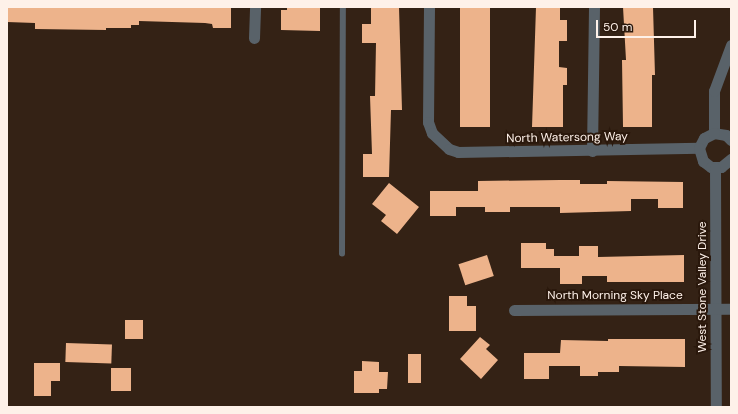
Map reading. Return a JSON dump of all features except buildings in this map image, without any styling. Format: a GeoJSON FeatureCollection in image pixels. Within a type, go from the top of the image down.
{"type":"FeatureCollection","features":[{"type":"Feature","properties":{"kind":"street"},"geometry":{"type":"LineString","coordinates":[[254,38],[255,7]]}},
{"type":"Feature","properties":{"kind":"street","name":"North Watersong Way"},"geometry":{"type":"LineString","coordinates":[[430,7],[428,122],[439,141],[458,152],[592,151],[699,148]]}},
{"type":"Feature","properties":{"kind":"street"},"geometry":{"type":"LineString","coordinates":[[592,151],[594,7]]}},
{"type":"Feature","properties":{"kind":"street"},"geometry":{"type":"LineString","coordinates":[[714,132],[714,91],[731,45]]}},
{"type":"Feature","properties":{"kind":"street"},"geometry":{"type":"LineString","coordinates":[[731,140],[726,135],[714,132],[704,138],[699,148],[703,161],[715,168],[726,165],[731,159]]}},
{"type":"Feature","properties":{"kind":"street","name":"West Stone Valley Drive"},"geometry":{"type":"LineString","coordinates":[[715,168],[716,407]]}},
{"type":"Feature","properties":{"kind":"street","name":"North Morning Sky Place"},"geometry":{"type":"LineString","coordinates":[[514,310],[731,309]]}},
{"type":"Feature","properties":{"kind":"lane"},"geometry":{"type":"LineString","coordinates":[[342,254],[343,7]]}}]}
